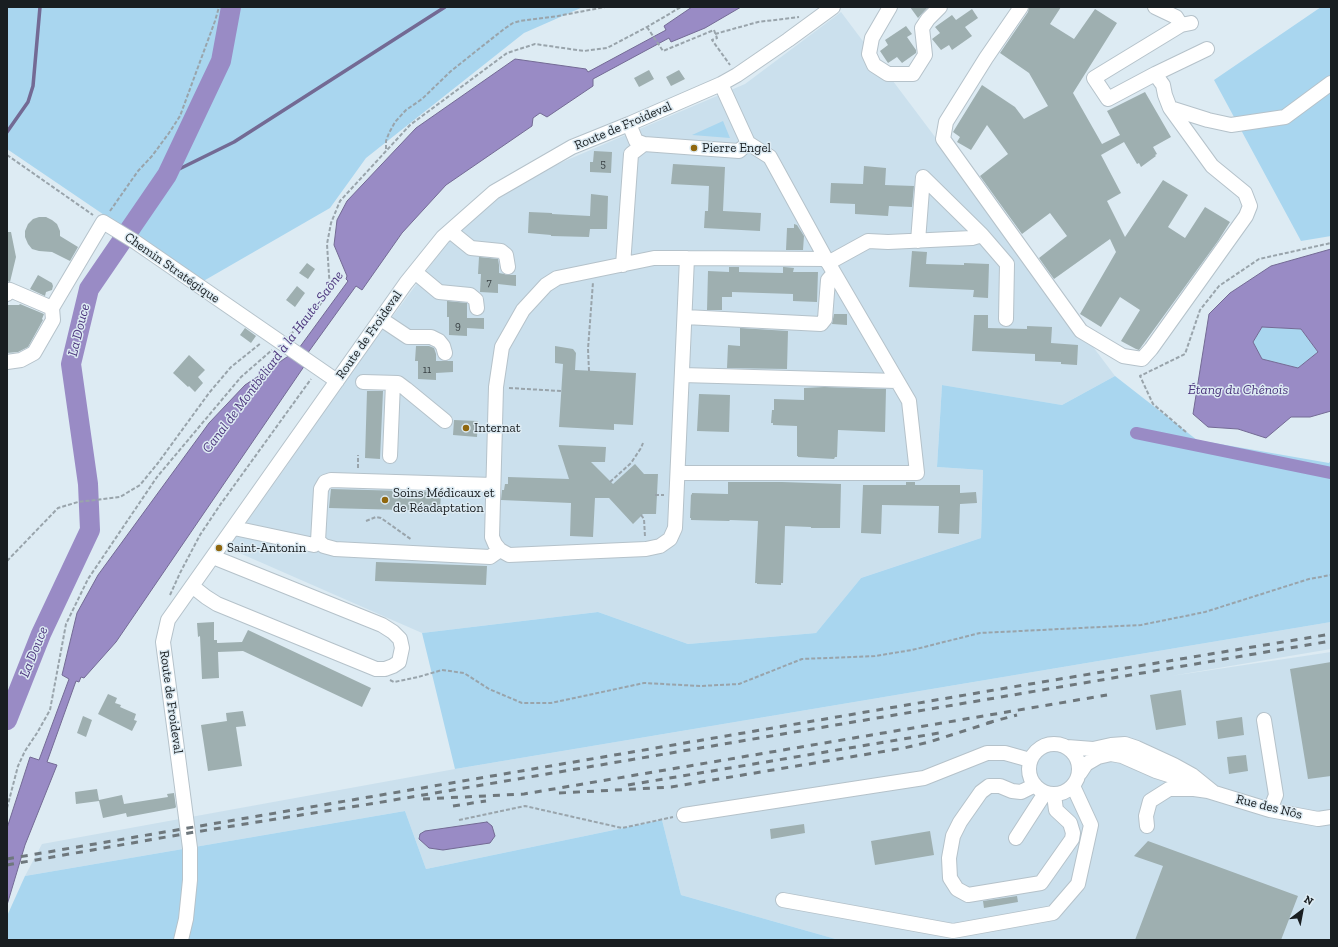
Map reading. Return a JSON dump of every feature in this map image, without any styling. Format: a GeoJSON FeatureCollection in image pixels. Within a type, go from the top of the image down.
{"type":"FeatureCollection","features":[{"type":"Feature","properties":{"kind":"street","name":"Route de Froideval"},"geometry":{"type":"LineString","coordinates":[[180,940],[186,919],[190,880],[190,848],[162,642],[168,620],[381,319],[415,272],[443,237],[494,192],[572,147],[721,84],[737,75],[833,7]]}},
{"type":"Feature","properties":{"kind":"street"},"geometry":{"type":"LineString","coordinates":[[890,7],[872,38],[869,54],[874,65],[888,74],[913,74],[925,55],[922,28],[928,19],[940,7]]}},
{"type":"Feature","properties":{"kind":"street"},"geometry":{"type":"LineString","coordinates":[[1020,7],[946,122],[943,139],[1081,331],[1123,356],[1142,359],[1151,349],[1246,216],[1250,206],[1245,193],[1212,166],[1170,108],[1163,85],[1155,74]]}},
{"type":"Feature","properties":{"kind":"street"},"geometry":{"type":"LineString","coordinates":[[1155,7],[1176,17],[1186,24],[1094,78],[1108,99],[1207,49]]}},
{"type":"Feature","properties":{"kind":"street"},"geometry":{"type":"LineString","coordinates":[[1170,108],[1231,126],[1270,120],[1285,117],[1331,83]]}},
{"type":"Feature","properties":{"kind":"street"},"geometry":{"type":"LineString","coordinates":[[678,473],[917,474],[908,401],[829,265],[770,157],[748,143],[721,84]]}},
{"type":"Feature","properties":{"kind":"street"},"geometry":{"type":"LineString","coordinates":[[629,124],[636,142],[644,144],[739,150],[748,143]]}},
{"type":"Feature","properties":{"kind":"street"},"geometry":{"type":"LineString","coordinates":[[623,265],[631,154],[644,144]]}},
{"type":"Feature","properties":{"kind":"street"},"geometry":{"type":"LineString","coordinates":[[918,241],[923,177],[982,235],[1007,264],[1006,319]]}},
{"type":"Feature","properties":{"kind":"street","name":"Chemin Stratégique"},"geometry":{"type":"LineString","coordinates":[[103,222],[118,230],[337,381]]}},
{"type":"Feature","properties":{"kind":"street"},"geometry":{"type":"LineString","coordinates":[[7,362],[21,360],[34,353],[53,320],[52,308],[103,222]]}},
{"type":"Feature","properties":{"kind":"street"},"geometry":{"type":"LineString","coordinates":[[450,231],[471,248],[501,251],[506,255],[508,267]]}},
{"type":"Feature","properties":{"kind":"street"},"geometry":{"type":"LineString","coordinates":[[687,258],[675,528],[670,539],[660,546],[646,549],[509,555],[500,550],[492,537],[496,387],[502,347],[523,310],[546,285],[557,278],[654,258],[687,258],[829,265],[868,242],[972,238],[982,235]]}},
{"type":"Feature","properties":{"kind":"street"},"geometry":{"type":"LineString","coordinates":[[685,318],[821,324],[825,319],[829,265]]}},
{"type":"Feature","properties":{"kind":"street"},"geometry":{"type":"LineString","coordinates":[[415,272],[439,292],[470,295],[476,300],[477,308]]}},
{"type":"Feature","properties":{"kind":"street"},"geometry":{"type":"LineString","coordinates":[[7,294],[10,290],[52,308]]}},
{"type":"Feature","properties":{"kind":"street"},"geometry":{"type":"LineString","coordinates":[[381,319],[408,337],[431,337],[439,341],[444,346],[445,353]]}},
{"type":"Feature","properties":{"kind":"street"},"geometry":{"type":"LineString","coordinates":[[682,375],[897,381]]}},
{"type":"Feature","properties":{"kind":"street"},"geometry":{"type":"LineString","coordinates":[[362,382],[398,383],[445,421]]}},
{"type":"Feature","properties":{"kind":"street"},"geometry":{"type":"LineString","coordinates":[[390,456],[393,383]]}},
{"type":"Feature","properties":{"kind":"street"},"geometry":{"type":"LineString","coordinates":[[234,528],[314,545],[318,541],[321,489],[325,482],[331,480],[493,485]]}},
{"type":"Feature","properties":{"kind":"street"},"geometry":{"type":"LineString","coordinates":[[318,541],[324,546],[335,549],[425,554],[490,557],[500,550]]}},
{"type":"Feature","properties":{"kind":"street"},"geometry":{"type":"LineString","coordinates":[[192,586],[217,604],[376,669],[386,669],[399,662],[402,648],[400,639],[393,632],[382,625],[213,557]]}},
{"type":"Feature","properties":{"kind":"street"},"geometry":{"type":"LineString","coordinates":[[1264,720],[1276,795],[1270,810]]}},
{"type":"Feature","properties":{"kind":"street"},"geometry":{"type":"LineString","coordinates":[[1211,792],[1122,756],[1111,754],[1098,757],[1086,764],[1073,786],[1064,792],[1045,791],[1021,792],[1012,791],[1000,786],[989,786],[981,792],[960,822],[953,836],[949,858],[950,878],[957,889],[968,895],[1042,883],[1072,839],[1074,833],[1070,823],[1056,810],[1045,791],[1030,777],[1030,760],[1035,752],[1050,744],[1093,749],[1125,744],[1137,748],[1192,775],[1211,792]]}},
{"type":"Feature","properties":{"kind":"street"},"geometry":{"type":"LineString","coordinates":[[1067,746],[1073,751],[1077,758],[1080,773]]}},
{"type":"Feature","properties":{"kind":"street"},"geometry":{"type":"LineString","coordinates":[[684,815],[924,778],[986,753],[1005,753],[1030,760]]}},
{"type":"Feature","properties":{"kind":"street"},"geometry":{"type":"LineString","coordinates":[[783,900],[953,931],[1053,913],[1078,884],[1091,825],[1073,786]]}},
{"type":"Feature","properties":{"kind":"street"},"geometry":{"type":"LineString","coordinates":[[1147,826],[1146,816],[1150,801],[1159,794],[1169,789],[1194,789],[1211,792]]}},
{"type":"Feature","properties":{"kind":"street"},"geometry":{"type":"LineString","coordinates":[[1016,838],[1045,791]]}},
{"type":"Feature","properties":{"kind":"street","name":"Rue des Nôs"},"geometry":{"type":"LineString","coordinates":[[1211,792],[1270,810],[1318,818],[1331,817]]}},
{"type":"Feature","properties":{"kind":"path"},"geometry":{"type":"LineString","coordinates":[[7,155],[103,222],[138,170],[160,145],[180,116],[219,7]]}},
{"type":"Feature","properties":{"kind":"path"},"geometry":{"type":"LineString","coordinates":[[386,150],[386,141],[389,132],[395,122],[406,110],[422,99],[451,72],[504,29],[520,21],[558,16],[605,7]]}},
{"type":"Feature","properties":{"kind":"path"},"geometry":{"type":"LineString","coordinates":[[716,34],[758,22],[799,16],[809,25]]}},
{"type":"Feature","properties":{"kind":"path"},"geometry":{"type":"LineString","coordinates":[[647,27],[662,51],[714,30],[716,34]]}},
{"type":"Feature","properties":{"kind":"path"},"geometry":{"type":"LineString","coordinates":[[716,34],[717,38],[712,40],[737,75]]}},
{"type":"Feature","properties":{"kind":"path"},"geometry":{"type":"LineString","coordinates":[[1186,432],[1153,404],[1140,376],[1185,354],[1200,310],[1219,286],[1259,259],[1331,243]]}},
{"type":"Feature","properties":{"kind":"path"},"geometry":{"type":"LineString","coordinates":[[589,371],[588,349],[594,270]]}},
{"type":"Feature","properties":{"kind":"path"},"geometry":{"type":"LineString","coordinates":[[7,560],[58,508],[78,502],[120,496],[140,485],[158,463],[209,393],[231,367],[270,336]]}},
{"type":"Feature","properties":{"kind":"path"},"geometry":{"type":"LineString","coordinates":[[174,612],[170,610],[170,593],[200,535],[314,365]]}},
{"type":"Feature","properties":{"kind":"path"},"geometry":{"type":"LineString","coordinates":[[496,387],[561,391]]}},
{"type":"Feature","properties":{"kind":"path"},"geometry":{"type":"LineString","coordinates":[[610,482],[631,463],[641,448],[643,442]]}},
{"type":"Feature","properties":{"kind":"path"},"geometry":{"type":"LineString","coordinates":[[641,515],[644,519],[646,549]]}},
{"type":"Feature","properties":{"kind":"path"},"geometry":{"type":"LineString","coordinates":[[366,521],[376,516],[381,518],[423,549],[425,554]]}},
{"type":"Feature","properties":{"kind":"path"},"geometry":{"type":"LineString","coordinates":[[386,679],[394,682],[442,670],[464,673],[489,689],[522,703],[551,703],[644,682],[700,686],[739,684],[802,660],[875,656],[912,650],[980,633],[1148,623],[1206,612],[1308,579],[1331,574]]}},
{"type":"Feature","properties":{"kind":"path"},"geometry":{"type":"LineString","coordinates":[[459,820],[525,806],[622,828],[684,815]]}},
{"type":"Feature","properties":{"kind":"shaded area"},"geometry":{"type":"Polygon","coordinates":[[[7,7],[583,7],[524,33],[366,158],[330,208],[200,283],[144,242],[7,149],[7,7]]]}},
{"type":"Feature","properties":{"kind":"shaded area"},"geometry":{"type":"Polygon","coordinates":[[[1321,7],[1331,7],[1331,236],[1301,241],[1214,80],[1321,7]]]}},
{"type":"Feature","properties":{"kind":"shaded area"},"geometry":{"type":"Polygon","coordinates":[[[841,12],[1115,376],[1062,405],[942,385],[937,467],[983,470],[981,538],[861,578],[816,633],[688,644],[598,612],[422,633],[228,548],[341,386],[444,247],[488,205],[546,169],[745,84],[841,12]]]}},
{"type":"Feature","properties":{"kind":"shaded area"},"geometry":{"type":"Polygon","coordinates":[[[723,121],[730,138],[692,135],[723,121]]]}},
{"type":"Feature","properties":{"kind":"shaded area"},"geometry":{"type":"Polygon","coordinates":[[[1262,327],[1301,329],[1318,352],[1298,368],[1262,359],[1253,342],[1262,327]]]}},
{"type":"Feature","properties":{"kind":"shaded area"},"geometry":{"type":"Polygon","coordinates":[[[1115,376],[1197,440],[1329,463],[1331,460],[1331,622],[455,769],[422,633],[598,612],[688,644],[816,633],[861,578],[981,538],[983,470],[937,467],[942,385],[1062,405],[1115,376]]]}},
{"type":"Feature","properties":{"kind":"shaded area"},"geometry":{"type":"Polygon","coordinates":[[[1331,622],[1331,649],[1171,676],[1331,652],[1331,940],[839,940],[681,895],[662,820],[426,869],[405,811],[25,876],[42,844],[455,769],[1331,622]]]}},
{"type":"Feature","properties":{"kind":"shaded area"},"geometry":{"type":"Polygon","coordinates":[[[405,811],[426,869],[662,820],[681,895],[839,940],[7,940],[7,916],[25,876],[405,811]]]}},
{"type":"Feature","properties":{"kind":"water"},"geometry":{"type":"Polygon","coordinates":[[[692,7],[741,7],[705,28],[671,42],[669,38],[593,79],[593,86],[547,117],[540,113],[533,118],[532,126],[446,185],[402,233],[362,290],[356,286],[302,361],[305,365],[116,642],[84,678],[81,677],[79,682],[76,681],[47,762],[57,765],[25,845],[7,905],[7,828],[30,757],[39,760],[69,679],[62,675],[77,613],[98,575],[209,423],[245,385],[290,355],[294,355],[348,281],[334,245],[337,220],[347,201],[416,128],[515,59],[586,69],[588,72],[666,30],[664,26],[692,7]]]}},
{"type":"Feature","properties":{"kind":"water","name":"Étang du Chênois"},"geometry":{"type":"Polygon","coordinates":[[[1331,249],[1331,411],[1310,417],[1291,417],[1266,438],[1238,429],[1208,427],[1193,414],[1209,314],[1230,293],[1271,266],[1331,249]],[[1262,327],[1253,342],[1262,359],[1298,368],[1318,352],[1301,329],[1262,327]]]}},
{"type":"Feature","properties":{"kind":"water"},"geometry":{"type":"Polygon","coordinates":[[[487,822],[492,826],[495,836],[490,843],[443,850],[429,848],[419,839],[420,834],[425,831],[487,822]]]}},
{"type":"Feature","properties":{"kind":"building"},"geometry":{"type":"Polygon","coordinates":[[[910,7],[928,7],[918,18],[910,7]]]}},
{"type":"Feature","properties":{"kind":"building"},"geometry":{"type":"Polygon","coordinates":[[[1029,7],[1061,7],[1050,24],[1074,39],[1095,9],[1117,23],[1073,93],[1102,144],[1120,135],[1107,111],[1145,92],[1171,137],[1153,147],[1157,154],[1155,155],[1156,156],[1141,167],[1139,163],[1137,164],[1124,142],[1101,155],[1121,193],[1107,201],[1125,237],[1163,180],[1188,195],[1168,227],[1185,238],[1205,207],[1230,222],[1218,241],[1139,350],[1121,341],[1140,310],[1120,297],[1101,327],[1080,314],[1116,252],[1110,239],[1054,279],[1039,258],[1067,236],[1050,213],[1022,234],[980,176],[1008,154],[987,125],[971,150],[957,142],[960,137],[953,132],[982,85],[1015,107],[1024,119],[1048,106],[1029,73],[1000,53],[1028,12],[1029,7]]]}},
{"type":"Feature","properties":{"kind":"building"},"geometry":{"type":"Polygon","coordinates":[[[972,9],[978,18],[965,27],[972,36],[952,50],[949,45],[941,50],[932,39],[940,33],[935,27],[952,15],[956,20],[972,9]]]}},
{"type":"Feature","properties":{"kind":"building"},"geometry":{"type":"Polygon","coordinates":[[[906,26],[912,34],[907,37],[916,50],[916,53],[902,63],[897,57],[888,63],[880,51],[888,45],[885,40],[906,26]]]}},
{"type":"Feature","properties":{"kind":"building"},"geometry":{"type":"Polygon","coordinates":[[[649,70],[654,79],[639,87],[634,78],[649,70]]]}},
{"type":"Feature","properties":{"kind":"building"},"geometry":{"type":"Polygon","coordinates":[[[679,70],[685,79],[671,86],[666,77],[679,70]]]}},
{"type":"Feature","properties":{"kind":"building"},"geometry":{"type":"Polygon","coordinates":[[[594,151],[612,152],[611,173],[590,172],[590,162],[593,162],[594,151]]]}},
{"type":"Feature","properties":{"kind":"building"},"geometry":{"type":"Polygon","coordinates":[[[673,164],[725,167],[723,211],[761,213],[760,231],[704,228],[705,211],[708,211],[709,186],[671,184],[673,164]]]}},
{"type":"Feature","properties":{"kind":"building"},"geometry":{"type":"Polygon","coordinates":[[[864,166],[886,168],[885,185],[914,186],[912,207],[889,206],[888,216],[855,214],[855,204],[830,203],[831,183],[863,184],[864,166]]]}},
{"type":"Feature","properties":{"kind":"building"},"geometry":{"type":"Polygon","coordinates":[[[591,194],[608,196],[607,229],[590,229],[589,237],[551,236],[528,233],[529,212],[590,216],[591,194]]]}},
{"type":"Feature","properties":{"kind":"building"},"geometry":{"type":"Polygon","coordinates":[[[46,217],[52,220],[57,224],[60,231],[60,236],[78,247],[70,261],[52,252],[32,249],[28,244],[25,237],[25,231],[28,224],[33,219],[46,217]]]}},
{"type":"Feature","properties":{"kind":"building"},"geometry":{"type":"Polygon","coordinates":[[[794,224],[797,225],[804,236],[803,250],[786,250],[787,228],[794,228],[794,224]]]}},
{"type":"Feature","properties":{"kind":"building"},"geometry":{"type":"Polygon","coordinates":[[[7,232],[11,232],[16,257],[10,282],[7,281],[7,232]]]}},
{"type":"Feature","properties":{"kind":"building"},"geometry":{"type":"Polygon","coordinates":[[[912,251],[927,252],[926,264],[989,264],[988,298],[973,297],[974,290],[909,287],[912,251]]]}},
{"type":"Feature","properties":{"kind":"building"},"geometry":{"type":"Polygon","coordinates":[[[479,257],[498,259],[499,273],[516,275],[516,286],[498,284],[498,293],[480,292],[481,274],[478,274],[479,257]]]}},
{"type":"Feature","properties":{"kind":"building"},"geometry":{"type":"Polygon","coordinates":[[[307,263],[315,269],[308,279],[299,273],[307,263]]]}},
{"type":"Feature","properties":{"kind":"building"},"geometry":{"type":"Polygon","coordinates":[[[729,267],[739,267],[739,272],[783,273],[784,267],[794,268],[793,272],[818,272],[817,302],[793,301],[793,294],[732,292],[732,297],[722,297],[722,310],[707,310],[708,271],[729,272],[729,267]]]}},
{"type":"Feature","properties":{"kind":"building"},"geometry":{"type":"Polygon","coordinates":[[[38,275],[52,283],[53,286],[52,290],[46,292],[45,296],[30,289],[38,275]]]}},
{"type":"Feature","properties":{"kind":"building"},"geometry":{"type":"Polygon","coordinates":[[[297,286],[305,293],[295,307],[286,300],[297,286]]]}},
{"type":"Feature","properties":{"kind":"building"},"geometry":{"type":"Polygon","coordinates":[[[447,301],[467,303],[467,318],[484,318],[484,329],[467,328],[467,336],[449,335],[447,301]]]}},
{"type":"Feature","properties":{"kind":"building"},"geometry":{"type":"Polygon","coordinates":[[[20,304],[44,314],[43,320],[28,347],[18,352],[7,353],[7,305],[20,304]]]}},
{"type":"Feature","properties":{"kind":"building"},"geometry":{"type":"Polygon","coordinates":[[[834,314],[847,314],[847,325],[832,324],[834,314]]]}},
{"type":"Feature","properties":{"kind":"building"},"geometry":{"type":"Polygon","coordinates":[[[974,315],[988,315],[988,328],[1027,329],[1027,326],[1052,327],[1051,343],[1078,345],[1077,365],[1061,364],[1061,362],[1035,361],[1035,354],[972,351],[974,315]]]}},
{"type":"Feature","properties":{"kind":"building"},"geometry":{"type":"Polygon","coordinates":[[[245,328],[256,336],[251,343],[240,335],[245,328]]]}},
{"type":"Feature","properties":{"kind":"building"},"geometry":{"type":"Polygon","coordinates":[[[740,328],[788,331],[787,369],[727,368],[728,345],[740,346],[740,328]]]}},
{"type":"Feature","properties":{"kind":"building"},"geometry":{"type":"Polygon","coordinates":[[[416,346],[429,346],[434,348],[436,361],[453,361],[453,372],[436,373],[436,380],[418,379],[418,361],[415,361],[416,346]]]}},
{"type":"Feature","properties":{"kind":"building"},"geometry":{"type":"Polygon","coordinates":[[[555,346],[573,349],[576,353],[575,370],[636,373],[633,425],[614,424],[614,430],[559,427],[563,364],[555,363],[555,346]]]}},
{"type":"Feature","properties":{"kind":"building"},"geometry":{"type":"Polygon","coordinates":[[[189,355],[205,370],[198,377],[203,383],[195,392],[173,373],[189,355]]]}},
{"type":"Feature","properties":{"kind":"building"},"geometry":{"type":"Polygon","coordinates":[[[824,387],[886,389],[885,432],[838,430],[837,457],[834,459],[798,457],[797,426],[773,425],[773,423],[771,423],[772,410],[774,410],[774,399],[804,400],[804,388],[824,387]]]}},
{"type":"Feature","properties":{"kind":"building"},"geometry":{"type":"Polygon","coordinates":[[[367,391],[383,391],[380,459],[365,458],[367,391]]]}},
{"type":"Feature","properties":{"kind":"building"},"geometry":{"type":"Polygon","coordinates":[[[699,394],[730,395],[729,432],[697,431],[699,394]]]}},
{"type":"Feature","properties":{"kind":"building","name":"Internat"},"geometry":{"type":"Polygon","coordinates":[[[454,420],[478,421],[477,437],[453,435],[454,420]]]}},
{"type":"Feature","properties":{"kind":"building"},"geometry":{"type":"Polygon","coordinates":[[[558,445],[606,447],[605,462],[591,462],[613,484],[635,464],[644,474],[658,474],[656,514],[643,514],[633,524],[609,498],[595,498],[593,537],[570,536],[571,503],[501,500],[502,490],[504,490],[505,484],[508,484],[508,477],[569,479],[558,445]]]}},
{"type":"Feature","properties":{"kind":"building"},"geometry":{"type":"Polygon","coordinates":[[[728,482],[841,484],[840,528],[785,526],[783,583],[781,583],[781,585],[757,584],[755,583],[758,521],[691,520],[690,518],[692,493],[728,494],[728,482]]]}},
{"type":"Feature","properties":{"kind":"building"},"geometry":{"type":"Polygon","coordinates":[[[906,482],[915,482],[915,485],[960,485],[960,493],[976,492],[977,503],[960,504],[959,534],[938,533],[939,506],[882,505],[881,534],[861,533],[863,485],[906,485],[906,482]]]}},
{"type":"Feature","properties":{"kind":"building","name":"Soins Médicaux et de Réadaptation"},"geometry":{"type":"Polygon","coordinates":[[[331,489],[441,492],[440,511],[329,508],[331,489]]]}},
{"type":"Feature","properties":{"kind":"building"},"geometry":{"type":"Polygon","coordinates":[[[376,562],[487,566],[486,585],[375,581],[376,562]]]}},
{"type":"Feature","properties":{"kind":"building"},"geometry":{"type":"Polygon","coordinates":[[[214,622],[214,640],[217,640],[217,643],[242,642],[248,630],[371,688],[362,707],[243,651],[218,652],[219,678],[202,679],[200,636],[198,637],[197,623],[214,622]]]}},
{"type":"Feature","properties":{"kind":"building"},"geometry":{"type":"Polygon","coordinates":[[[1331,662],[1331,776],[1308,779],[1290,669],[1331,662]]]}},
{"type":"Feature","properties":{"kind":"building"},"geometry":{"type":"Polygon","coordinates":[[[1181,690],[1186,725],[1156,730],[1150,695],[1181,690]]]}},
{"type":"Feature","properties":{"kind":"building"},"geometry":{"type":"Polygon","coordinates":[[[108,694],[117,698],[115,703],[121,705],[120,707],[136,714],[134,720],[137,721],[132,731],[98,714],[108,694]]]}},
{"type":"Feature","properties":{"kind":"building"},"geometry":{"type":"Polygon","coordinates":[[[243,711],[246,726],[236,727],[242,766],[208,771],[201,725],[227,721],[226,713],[243,711]]]}},
{"type":"Feature","properties":{"kind":"building"},"geometry":{"type":"Polygon","coordinates":[[[83,716],[92,720],[86,737],[77,733],[83,716]]]}},
{"type":"Feature","properties":{"kind":"building"},"geometry":{"type":"Polygon","coordinates":[[[1242,717],[1244,735],[1218,739],[1216,721],[1242,717]]]}},
{"type":"Feature","properties":{"kind":"building"},"geometry":{"type":"Polygon","coordinates":[[[1246,755],[1248,771],[1229,774],[1227,757],[1246,755]]]}},
{"type":"Feature","properties":{"kind":"building"},"geometry":{"type":"Polygon","coordinates":[[[97,789],[99,800],[122,795],[124,804],[168,797],[167,794],[174,793],[176,807],[127,817],[126,813],[103,818],[99,801],[76,804],[75,792],[97,789]]]}},
{"type":"Feature","properties":{"kind":"building"},"geometry":{"type":"Polygon","coordinates":[[[804,824],[805,833],[771,839],[770,829],[804,824]]]}},
{"type":"Feature","properties":{"kind":"building"},"geometry":{"type":"Polygon","coordinates":[[[930,831],[934,855],[875,865],[871,841],[930,831]]]}},
{"type":"Feature","properties":{"kind":"building"},"geometry":{"type":"Polygon","coordinates":[[[1148,841],[1298,896],[1281,940],[1135,940],[1163,866],[1134,856],[1148,841]]]}},
{"type":"Feature","properties":{"kind":"building"},"geometry":{"type":"Polygon","coordinates":[[[1017,896],[1018,902],[984,908],[983,901],[1017,896]]]}},
{"type":"Feature","properties":{"kind":"waterway"},"geometry":{"type":"LineString","coordinates":[[7,132],[28,102],[33,86],[40,7]]}},
{"type":"Feature","properties":{"kind":"waterway","name":"La Douce"},"geometry":{"type":"LineString","coordinates":[[7,720],[41,634],[90,530],[88,484],[71,364],[89,289],[167,175],[221,61],[231,7]]}},
{"type":"Feature","properties":{"kind":"waterway"},"geometry":{"type":"LineString","coordinates":[[167,175],[234,142],[445,7]]}},
{"type":"Feature","properties":{"kind":"waterway"},"geometry":{"type":"LineString","coordinates":[[1136,433],[1331,473]]}},
{"type":"Feature","properties":{"kind":"railway"},"geometry":{"type":"LineString","coordinates":[[7,859],[1331,634]]}},
{"type":"Feature","properties":{"kind":"railway"},"geometry":{"type":"LineString","coordinates":[[7,865],[1331,641]]}},
{"type":"Feature","properties":{"kind":"railway"},"geometry":{"type":"LineString","coordinates":[[423,799],[524,794],[1107,695]]}},
{"type":"Feature","properties":{"kind":"railway"},"geometry":{"type":"LineString","coordinates":[[987,723],[1017,715]]}},
{"type":"Feature","properties":{"kind":"railway"},"geometry":{"type":"LineString","coordinates":[[559,793],[671,787],[904,748],[929,742],[992,722]]}},
{"type":"Feature","properties":{"kind":"railway"},"geometry":{"type":"LineString","coordinates":[[628,785],[945,732]]}},
{"type":"Feature","properties":{"kind":"railway"},"geometry":{"type":"LineString","coordinates":[[453,806],[486,801]]}},
{"type":"Feature","properties":{"kind":"place","name":"Pierre Engel"},"geometry":{"type":"Point","coordinates":[694,148]}},
{"type":"Feature","properties":{"kind":"place","name":"Internat"},"geometry":{"type":"Point","coordinates":[466,428]}},
{"type":"Feature","properties":{"kind":"place","name":"Soins Médicaux et de Réadaptation"},"geometry":{"type":"Point","coordinates":[385,500]}},
{"type":"Feature","properties":{"kind":"place","name":"Saint-Antonin"},"geometry":{"type":"Point","coordinates":[219,548]}},
{"type":"Feature","properties":{"kind":"water label","name":"Canal de Montbéliard à la Haute-Saône"},"geometry":{"type":"Point","coordinates":[273,362]}}]}
